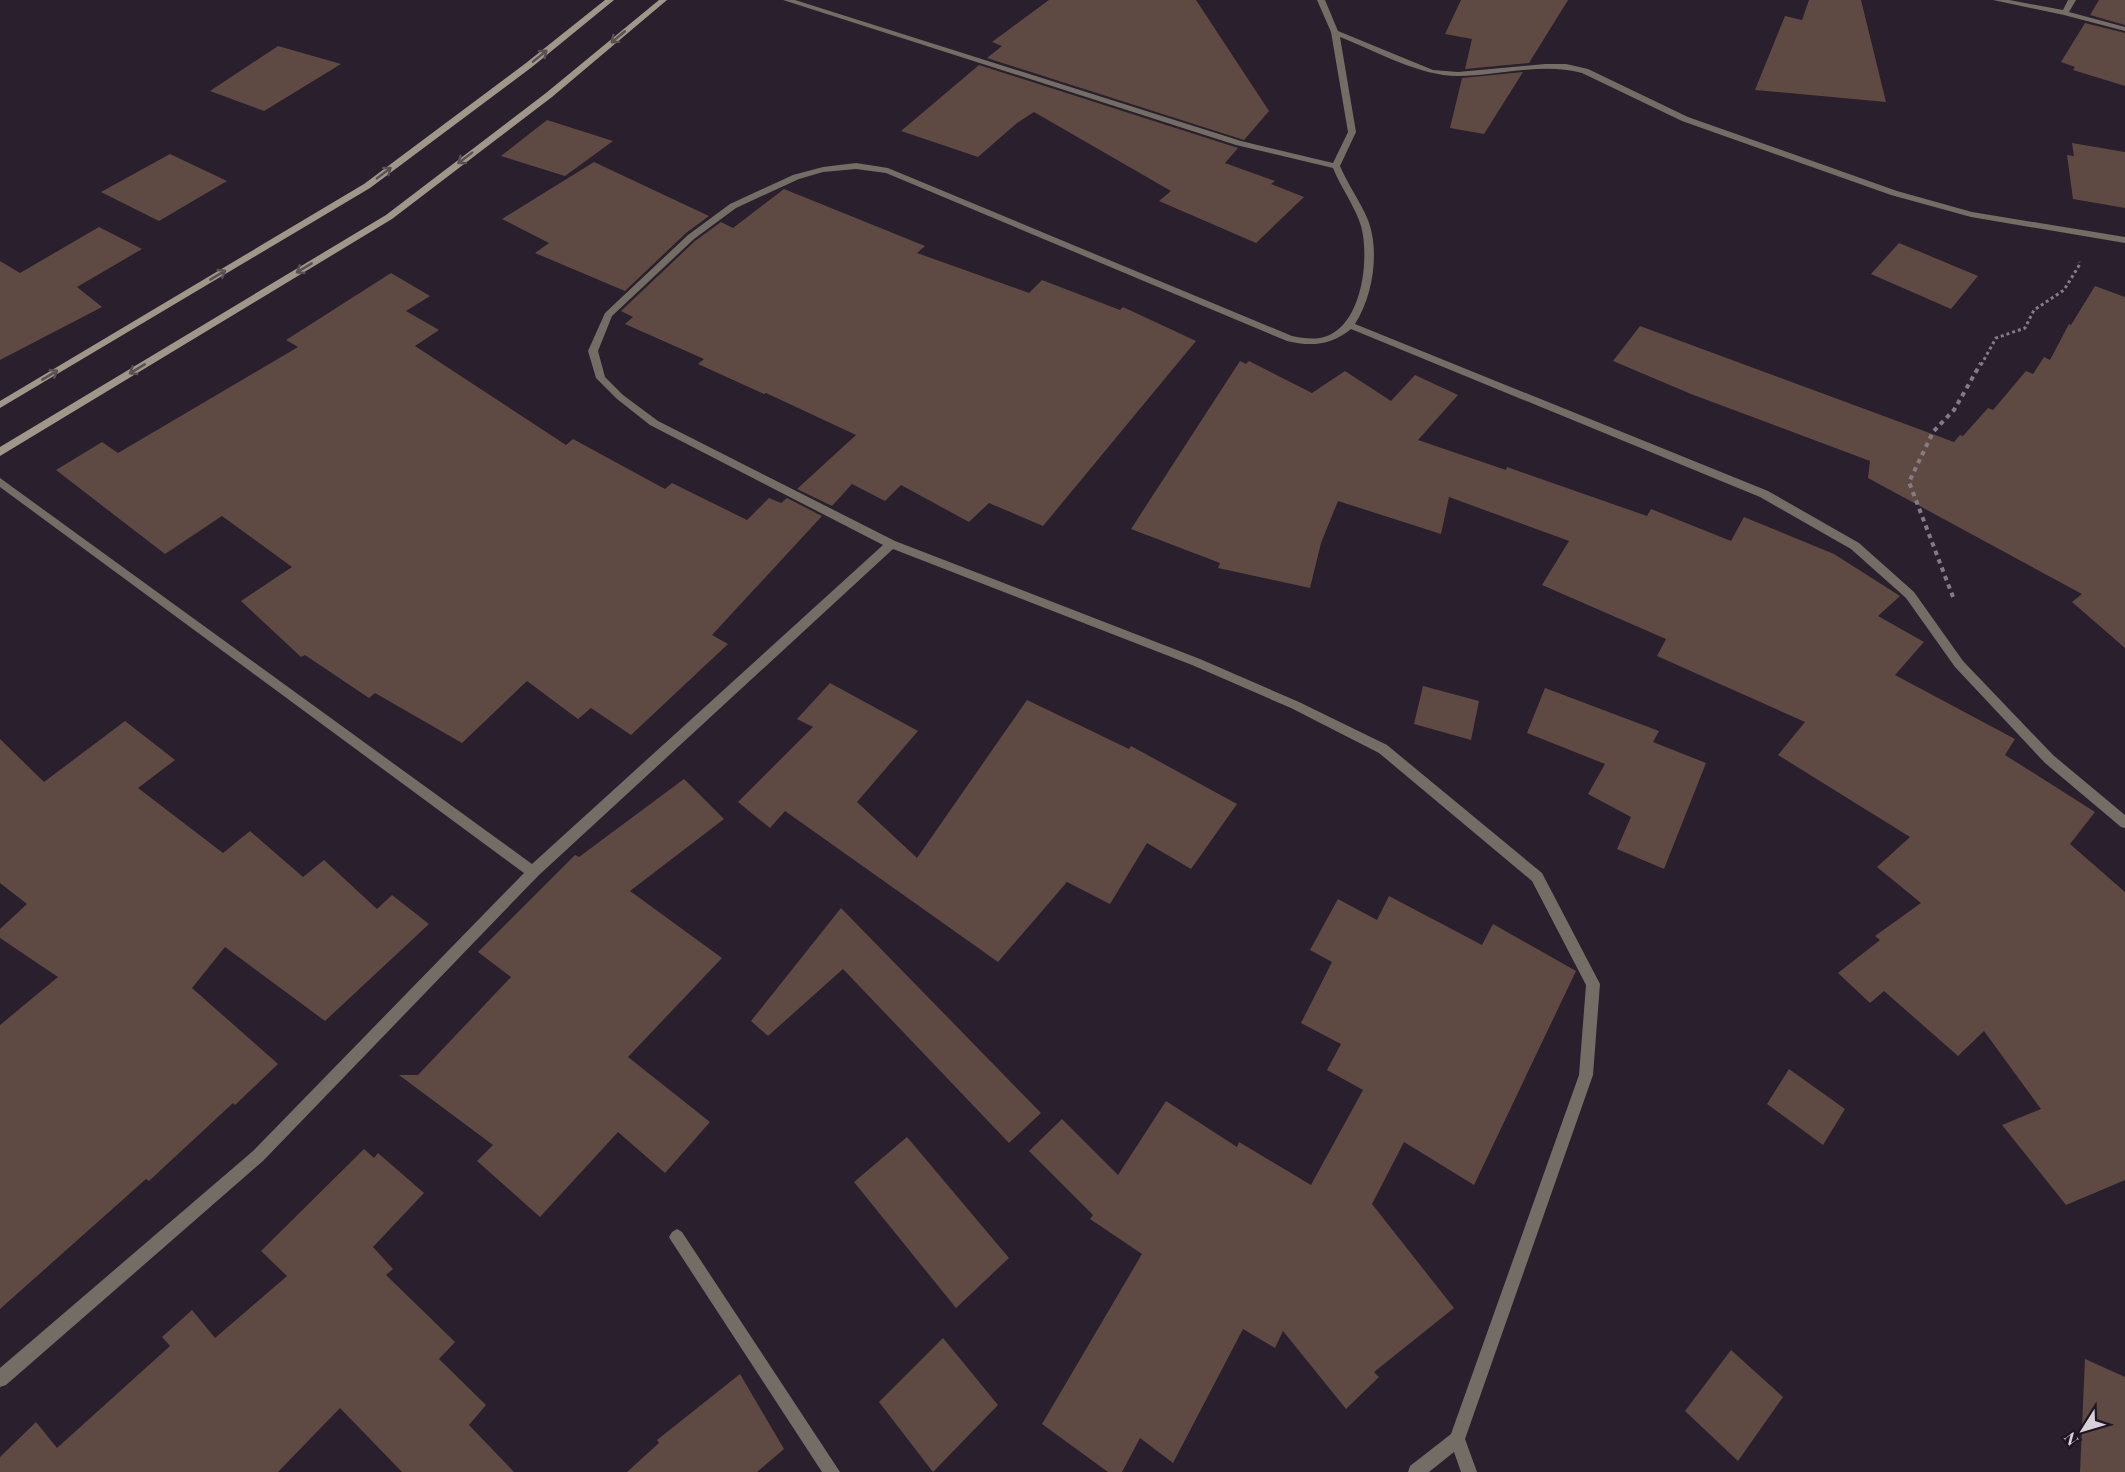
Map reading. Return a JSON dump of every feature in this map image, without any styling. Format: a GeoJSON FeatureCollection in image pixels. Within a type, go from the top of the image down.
{"type":"FeatureCollection","features":[{"type":"Feature","properties":{"kind":"street"},"geometry":{"type":"LineString","coordinates":[[0,405],[367,186],[529,65],[610,0]]}},
{"type":"Feature","properties":{"kind":"street"},"geometry":{"type":"LineString","coordinates":[[0,452],[388,217],[549,95],[663,0]]}},
{"type":"Feature","properties":{"kind":"street"},"geometry":{"type":"LineString","coordinates":[[787,0],[1196,130],[1239,143],[1336,166]]}},
{"type":"Feature","properties":{"kind":"street"},"geometry":{"type":"LineString","coordinates":[[1321,0],[1335,32],[1352,132],[1336,166],[1366,227],[1370,254],[1363,293],[1350,325],[1332,338],[1316,343],[1290,339],[888,171],[856,166],[823,170],[796,177],[733,206],[691,237],[608,315],[593,351],[601,378],[620,397],[654,423],[891,544],[1196,662],[1295,705],[1383,749],[1537,877],[1593,984],[1586,1075],[1457,1439],[1416,1472]]}},
{"type":"Feature","properties":{"kind":"street"},"geometry":{"type":"LineString","coordinates":[[1997,0],[2125,29]]}},
{"type":"Feature","properties":{"kind":"street"},"geometry":{"type":"LineString","coordinates":[[2065,14],[2072,0]]}},
{"type":"Feature","properties":{"kind":"street"},"geometry":{"type":"LineString","coordinates":[[1335,32],[1432,72],[1458,74],[1545,66],[1566,66],[1585,71],[1685,119],[1894,193],[1971,214],[2125,240]]}},
{"type":"Feature","properties":{"kind":"street"},"geometry":{"type":"LineString","coordinates":[[1350,325],[1764,494],[1855,546],[1910,595],[1959,664],[2049,759],[2125,823]]}},
{"type":"Feature","properties":{"kind":"street"},"geometry":{"type":"LineString","coordinates":[[0,482],[533,872]]}},
{"type":"Feature","properties":{"kind":"street"},"geometry":{"type":"LineString","coordinates":[[0,1379],[258,1156],[533,872],[891,544]]}},
{"type":"Feature","properties":{"kind":"street"},"geometry":{"type":"LineString","coordinates":[[676,1238],[832,1472]]}},
{"type":"Feature","properties":{"kind":"street"},"geometry":{"type":"LineString","coordinates":[[1457,1439],[1469,1472]]}},
{"type":"Feature","properties":{"kind":"path"},"geometry":{"type":"LineString","coordinates":[[1955,603],[1909,482],[1933,432],[1954,410],[1996,338],[2025,328],[2034,310],[2064,290],[2080,264],[2067,230]]}},
{"type":"Feature","properties":{"kind":"building"},"geometry":{"type":"Polygon","coordinates":[[[1049,0],[1196,0],[1269,111],[1244,140],[987,58],[1002,46],[992,42],[1049,0]]]}},
{"type":"Feature","properties":{"kind":"building"},"geometry":{"type":"Polygon","coordinates":[[[1461,0],[1568,0],[1529,63],[1465,69],[1472,39],[1445,34],[1461,0]]]}},
{"type":"Feature","properties":{"kind":"building"},"geometry":{"type":"Polygon","coordinates":[[[1809,0],[1861,0],[1886,102],[1755,90],[1785,16],[1802,20],[1809,0]]]}},
{"type":"Feature","properties":{"kind":"building"},"geometry":{"type":"Polygon","coordinates":[[[2099,0],[2125,0],[2125,25],[2090,15],[2099,0]]]}},
{"type":"Feature","properties":{"kind":"building"},"geometry":{"type":"Polygon","coordinates":[[[2085,23],[2125,33],[2125,86],[2073,70],[2075,67],[2061,62],[2085,23]]]}},
{"type":"Feature","properties":{"kind":"building"},"geometry":{"type":"Polygon","coordinates":[[[278,46],[341,64],[264,111],[210,91],[278,46]]]}},
{"type":"Feature","properties":{"kind":"building"},"geometry":{"type":"Polygon","coordinates":[[[979,65],[1238,148],[1225,163],[1275,181],[1271,184],[1304,197],[1256,243],[1159,201],[1171,191],[1034,112],[1017,123],[978,157],[901,131],[979,65]]]}},
{"type":"Feature","properties":{"kind":"building"},"geometry":{"type":"Polygon","coordinates":[[[1523,72],[1484,134],[1450,128],[1462,78],[1523,72]]]}},
{"type":"Feature","properties":{"kind":"building"},"geometry":{"type":"Polygon","coordinates":[[[547,120],[613,141],[565,176],[501,156],[547,120]]]}},
{"type":"Feature","properties":{"kind":"building"},"geometry":{"type":"Polygon","coordinates":[[[2072,143],[2125,152],[2125,208],[2073,199],[2067,155],[2074,156],[2072,143]]]}},
{"type":"Feature","properties":{"kind":"building"},"geometry":{"type":"Polygon","coordinates":[[[170,154],[227,181],[159,221],[101,192],[170,154]]]}},
{"type":"Feature","properties":{"kind":"building"},"geometry":{"type":"Polygon","coordinates":[[[594,162],[709,216],[686,233],[625,291],[535,253],[549,243],[502,219],[594,162]]]}},
{"type":"Feature","properties":{"kind":"building"},"geometry":{"type":"Polygon","coordinates":[[[784,189],[925,246],[917,253],[1029,293],[1042,280],[1120,310],[1123,307],[1196,341],[1043,526],[989,503],[969,522],[901,485],[885,501],[852,484],[832,506],[797,489],[856,435],[698,364],[704,359],[625,324],[633,317],[621,311],[695,241],[721,222],[733,228],[784,189]]]}},
{"type":"Feature","properties":{"kind":"building"},"geometry":{"type":"Polygon","coordinates":[[[99,227],[142,249],[77,287],[102,307],[0,360],[0,261],[20,273],[99,227]]]}},
{"type":"Feature","properties":{"kind":"building"},"geometry":{"type":"Polygon","coordinates":[[[1899,243],[1978,276],[1951,309],[1871,274],[1899,243]]]}},
{"type":"Feature","properties":{"kind":"building"},"geometry":{"type":"Polygon","coordinates":[[[391,273],[430,296],[406,311],[439,330],[415,346],[566,445],[573,439],[665,489],[672,483],[747,520],[769,498],[781,503],[787,498],[822,516],[712,635],[728,644],[631,735],[591,708],[578,719],[527,681],[462,743],[375,693],[369,698],[305,655],[301,657],[241,601],[292,567],[222,516],[165,554],[56,470],[102,442],[118,453],[298,347],[286,340],[391,273]]]}},
{"type":"Feature","properties":{"kind":"building"},"geometry":{"type":"Polygon","coordinates":[[[2095,286],[2125,297],[2125,648],[2072,602],[2082,594],[1868,478],[1870,461],[1691,394],[1613,361],[1640,326],[1954,442],[1960,435],[1963,436],[1988,408],[1993,410],[2026,371],[2033,374],[2044,357],[2050,360],[2069,324],[2071,325],[2095,286]]]}},
{"type":"Feature","properties":{"kind":"building"},"geometry":{"type":"Polygon","coordinates":[[[1240,361],[1246,364],[1249,361],[1312,393],[1345,371],[1391,401],[1415,375],[1458,395],[1418,440],[1506,470],[1507,467],[1647,516],[1651,509],[1731,541],[1744,517],[1834,554],[1900,596],[1878,616],[1924,642],[1895,675],[2015,739],[2005,755],[2095,812],[2070,844],[2125,892],[2125,1180],[2066,1205],[2002,1125],[2041,1109],[1984,1031],[1958,1056],[1884,991],[1870,1003],[1838,973],[1880,940],[1875,936],[1921,903],[1877,867],[1910,837],[1778,755],[1805,722],[1657,656],[1666,639],[1542,585],[1569,541],[1449,497],[1441,534],[1338,501],[1321,543],[1310,588],[1218,568],[1220,563],[1131,529],[1240,361]]]}},
{"type":"Feature","properties":{"kind":"building"},"geometry":{"type":"Polygon","coordinates":[[[830,683],[918,731],[857,802],[917,858],[1027,700],[1129,749],[1131,746],[1237,804],[1191,869],[1147,843],[1110,904],[1067,882],[998,962],[785,811],[770,828],[738,802],[813,727],[797,719],[830,683]]]}},
{"type":"Feature","properties":{"kind":"building"},"geometry":{"type":"Polygon","coordinates":[[[1423,686],[1479,701],[1471,740],[1414,724],[1423,686]]]}},
{"type":"Feature","properties":{"kind":"building"},"geometry":{"type":"Polygon","coordinates":[[[1545,688],[1659,731],[1653,742],[1706,763],[1664,869],[1617,849],[1631,817],[1588,794],[1605,764],[1527,733],[1545,688]]]}},
{"type":"Feature","properties":{"kind":"building"},"geometry":{"type":"Polygon","coordinates":[[[125,721],[175,760],[138,788],[223,853],[250,831],[303,877],[324,860],[377,909],[392,895],[429,924],[325,1021],[225,947],[192,988],[278,1064],[149,1181],[146,1179],[0,1309],[0,1025],[58,977],[0,938],[0,929],[27,904],[0,883],[0,739],[44,782],[125,721]]]}},
{"type":"Feature","properties":{"kind":"building"},"geometry":{"type":"Polygon","coordinates":[[[684,779],[724,819],[630,891],[722,958],[628,1057],[710,1122],[665,1173],[618,1132],[540,1217],[477,1161],[493,1145],[399,1075],[418,1075],[511,977],[478,952],[575,855],[579,857],[684,779]]]}},
{"type":"Feature","properties":{"kind":"building"},"geometry":{"type":"Polygon","coordinates":[[[1389,896],[1482,945],[1493,924],[1576,971],[1474,1185],[1404,1142],[1372,1204],[1454,1308],[1374,1372],[1379,1377],[1346,1409],[1283,1331],[1275,1348],[1243,1329],[1173,1463],[1140,1438],[1122,1472],[1108,1472],[1042,1424],[1142,1254],[1090,1219],[1093,1215],[1029,1151],[1062,1119],[1118,1175],[1166,1101],[1237,1147],[1239,1142],[1311,1185],[1363,1090],[1327,1070],[1341,1044],[1301,1023],[1332,962],[1310,950],[1338,899],[1377,920],[1389,896]]]}},
{"type":"Feature","properties":{"kind":"building"},"geometry":{"type":"Polygon","coordinates":[[[841,908],[1041,1113],[1009,1143],[843,969],[768,1036],[751,1021],[841,908]]]}},
{"type":"Feature","properties":{"kind":"building"},"geometry":{"type":"Polygon","coordinates":[[[1789,1069],[1845,1109],[1823,1145],[1767,1104],[1789,1069]]]}},
{"type":"Feature","properties":{"kind":"building"},"geometry":{"type":"Polygon","coordinates":[[[907,1137],[1009,1258],[956,1308],[854,1182],[907,1137]]]}},
{"type":"Feature","properties":{"kind":"building"},"geometry":{"type":"Polygon","coordinates":[[[364,1149],[374,1158],[378,1153],[424,1193],[373,1247],[393,1269],[386,1275],[455,1342],[439,1359],[486,1405],[469,1425],[514,1472],[402,1472],[340,1408],[278,1472],[0,1472],[0,1457],[36,1422],[57,1448],[170,1346],[162,1337],[192,1310],[215,1338],[287,1276],[261,1251],[364,1149]]]}},
{"type":"Feature","properties":{"kind":"building"},"geometry":{"type":"Polygon","coordinates":[[[943,1338],[998,1405],[933,1472],[879,1402],[943,1338]]]}},
{"type":"Feature","properties":{"kind":"building"},"geometry":{"type":"Polygon","coordinates":[[[1731,1350],[1783,1397],[1738,1461],[1685,1411],[1731,1350]]]}},
{"type":"Feature","properties":{"kind":"building"},"geometry":{"type":"Polygon","coordinates":[[[2085,1359],[2125,1377],[2125,1472],[2080,1472],[2085,1359]]]}},
{"type":"Feature","properties":{"kind":"building"},"geometry":{"type":"Polygon","coordinates":[[[740,1374],[784,1449],[757,1472],[627,1472],[659,1443],[657,1440],[740,1374]]]}}]}
